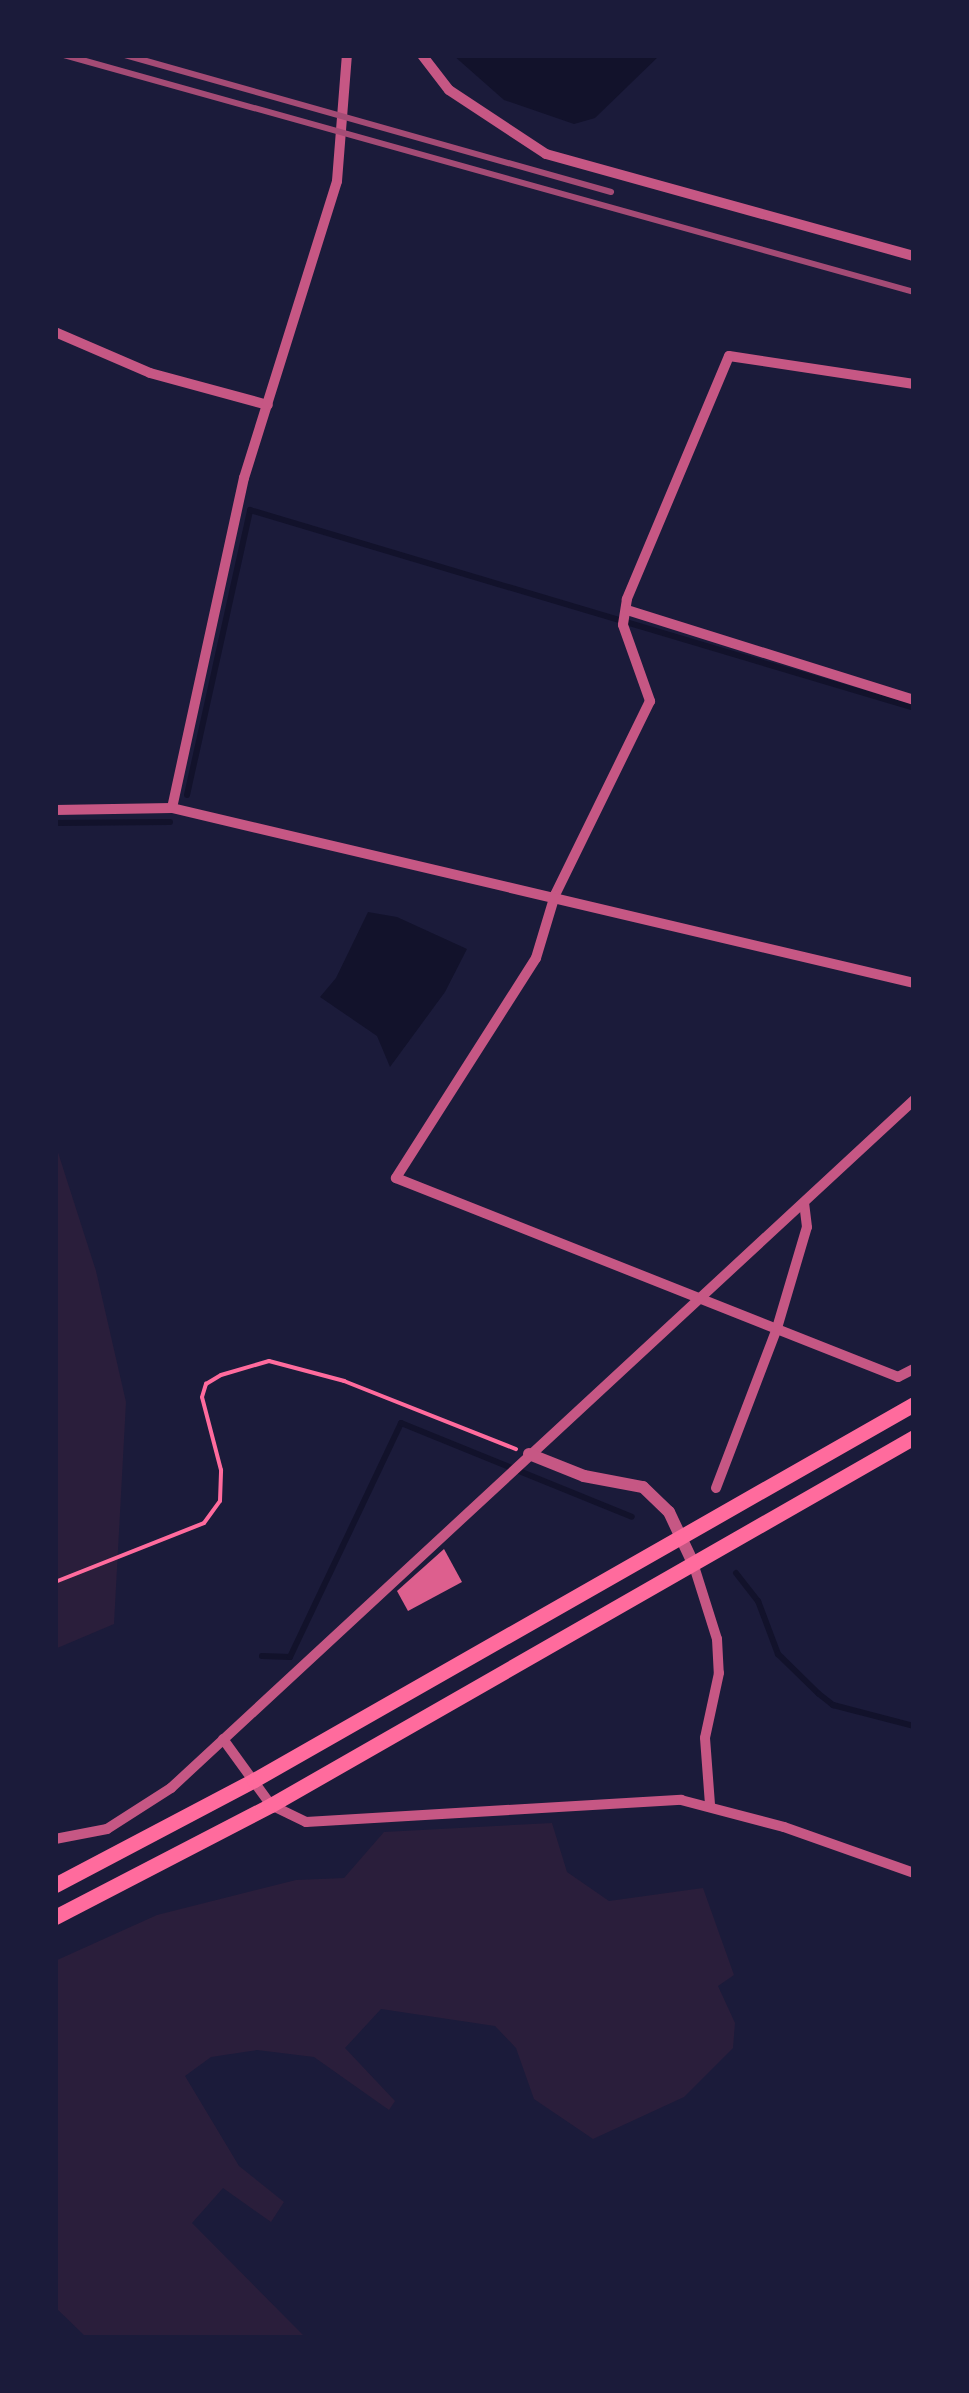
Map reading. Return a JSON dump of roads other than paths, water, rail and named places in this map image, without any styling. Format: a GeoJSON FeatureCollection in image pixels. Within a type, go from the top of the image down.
{"type":"FeatureCollection","features":[{"type":"Feature","properties":{"kind":"main road"},"geometry":{"type":"LineString","coordinates":[[55,1885],[254,1780],[914,1404]]}},
{"type":"Feature","properties":{"kind":"main road"},"geometry":{"type":"LineString","coordinates":[[55,1917],[271,1805],[914,1437]]}},
{"type":"Feature","properties":{"kind":"street"},"geometry":{"type":"LineString","coordinates":[[172,808],[244,478],[337,181],[346,55]]}},
{"type":"Feature","properties":{"kind":"street"},"geometry":{"type":"LineString","coordinates":[[422,55],[449,90],[546,154],[914,256]]}},
{"type":"Feature","properties":{"kind":"street"},"geometry":{"type":"LineString","coordinates":[[55,332],[150,373],[268,405]]}},
{"type":"Feature","properties":{"kind":"street"},"geometry":{"type":"LineString","coordinates":[[914,384],[729,356],[625,617],[650,702],[555,895],[536,958],[448,1102],[414,1141],[396,1178],[898,1377],[914,1370]]}},
{"type":"Feature","properties":{"kind":"street"},"geometry":{"type":"LineString","coordinates":[[625,617],[914,700]]}},
{"type":"Feature","properties":{"kind":"street"},"geometry":{"type":"LineString","coordinates":[[55,810],[172,808],[555,895],[914,983]]}},
{"type":"Feature","properties":{"kind":"street"},"geometry":{"type":"LineString","coordinates":[[55,1839],[106,1829],[154,1802],[914,1100]]}},
{"type":"Feature","properties":{"kind":"street"},"geometry":{"type":"LineString","coordinates":[[716,1488],[777,1328],[807,1227],[804,1204]]}},
{"type":"Feature","properties":{"kind":"street"},"geometry":{"type":"LineString","coordinates":[[522,1461],[643,1487],[668,1512],[693,1563],[717,1639],[718,1673],[706,1738],[710,1804]]}},
{"type":"Feature","properties":{"kind":"street"},"geometry":{"type":"LineString","coordinates":[[222,1739],[271,1805],[306,1822],[681,1800],[710,1804],[914,1872]]}},
{"type":"Feature","properties":{"kind":"waterway"},"geometry":{"type":"LineString","coordinates":[[187,795],[250,510],[914,708]]}},
{"type":"Feature","properties":{"kind":"waterway"},"geometry":{"type":"LineString","coordinates":[[55,823],[170,822]]}},
{"type":"Feature","properties":{"kind":"waterway"},"geometry":{"type":"LineString","coordinates":[[262,1656],[290,1657],[401,1423],[632,1517]]}},
{"type":"Feature","properties":{"kind":"waterway"},"geometry":{"type":"LineString","coordinates":[[736,1573],[758,1601],[778,1654],[819,1694],[833,1705],[914,1726]]}},
{"type":"Feature","properties":{"kind":"railway"},"geometry":{"type":"LineString","coordinates":[[64,55],[914,292]]}},
{"type":"Feature","properties":{"kind":"railway"},"geometry":{"type":"LineString","coordinates":[[125,55],[611,192]]}}]}
